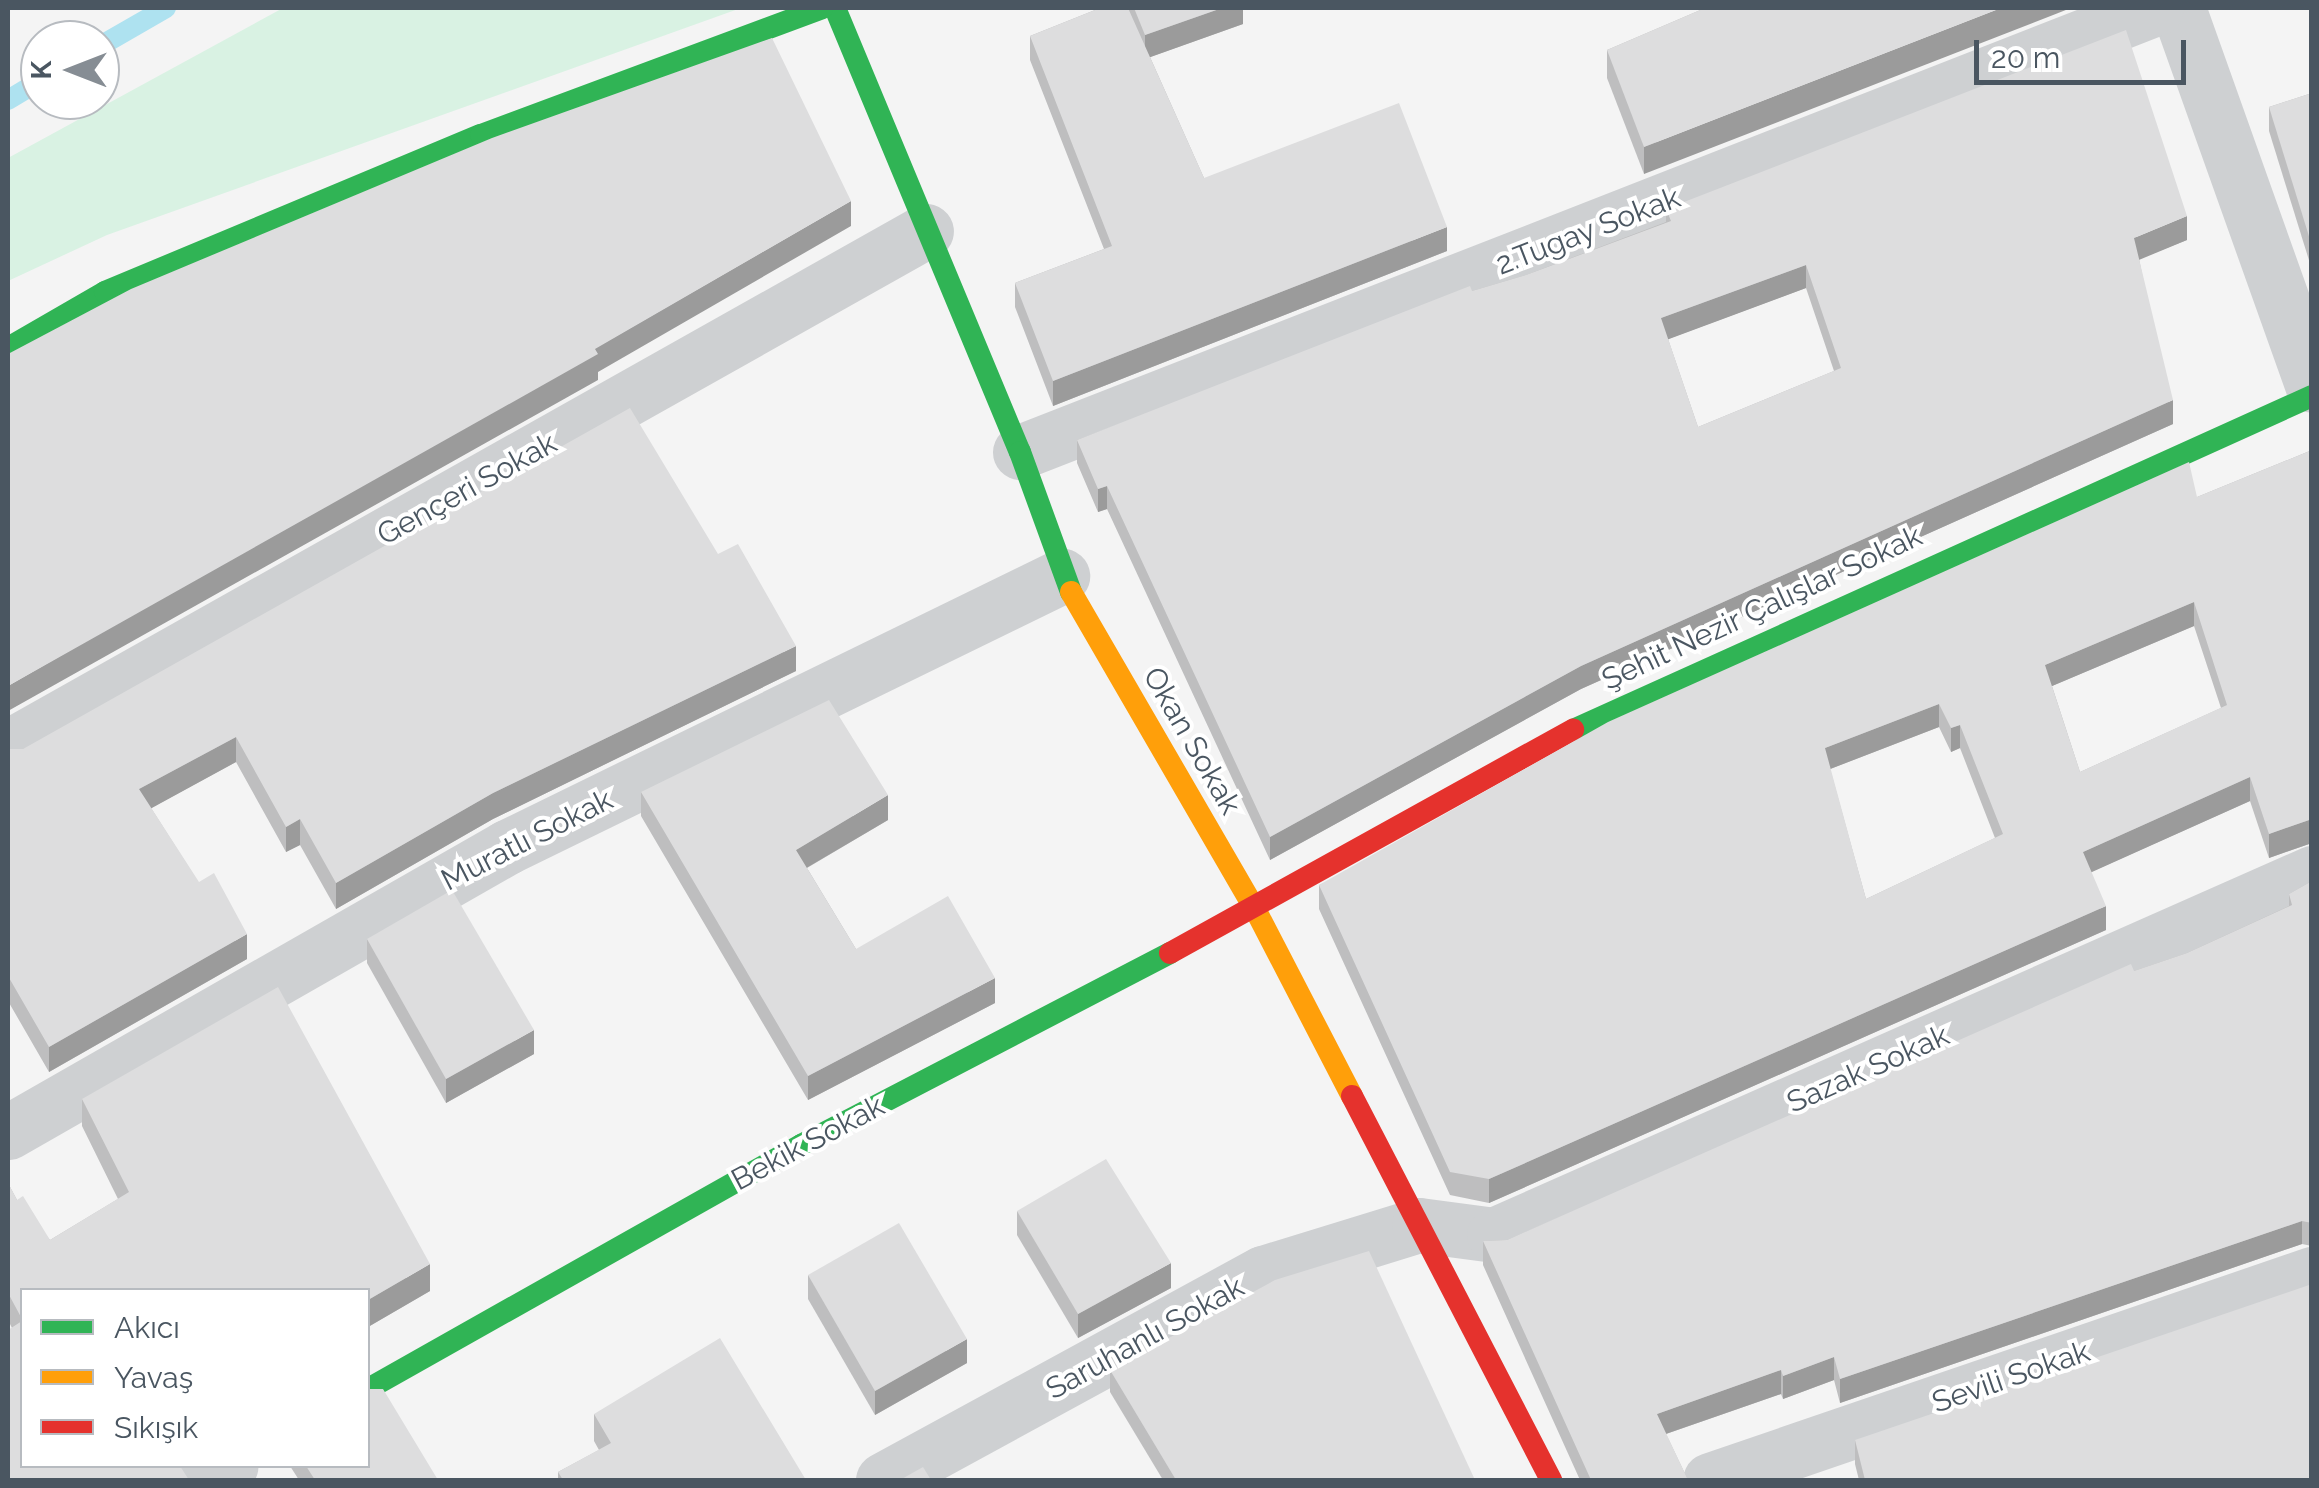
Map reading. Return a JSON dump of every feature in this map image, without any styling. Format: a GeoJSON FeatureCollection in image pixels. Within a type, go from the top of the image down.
{"type":"FeatureCollection","features":[{"type":"Feature","properties":{"kind":"street"},"geometry":{"type":"LineString","coordinates":[[8,348],[105,292],[463,142],[822,8]]}},
{"type":"Feature","properties":{"kind":"street","name":"Okan Sokak"},"geometry":{"type":"LineString","coordinates":[[835,8],[1020,452],[1062,576],[1255,909],[1551,1480]]}},
{"type":"Feature","properties":{"kind":"street","name":"2.Tugay Sokak"},"geometry":{"type":"LineString","coordinates":[[1020,452],[2156,8]]}},
{"type":"Feature","properties":{"kind":"street"},"geometry":{"type":"LineString","coordinates":[[2178,8],[2312,384]]}},
{"type":"Feature","properties":{"kind":"street","name":"Gençeri Sokak"},"geometry":{"type":"LineString","coordinates":[[8,747],[926,231]]}},
{"type":"Feature","properties":{"kind":"street","name":"Şehit Nezir Çalışlar Sokak"},"geometry":{"type":"LineString","coordinates":[[1255,909],[1594,718],[2312,396]]}},
{"type":"Feature","properties":{"kind":"street","name":"Muratlı Sokak"},"geometry":{"type":"LineString","coordinates":[[8,1132],[506,847],[1062,576]]}},
{"type":"Feature","properties":{"kind":"street","name":"Sazak Sokak"},"geometry":{"type":"LineString","coordinates":[[1419,1226],[1494,1236],[2312,873]]}},
{"type":"Feature","properties":{"kind":"street","name":"Bekik Sokak"},"geometry":{"type":"LineString","coordinates":[[370,1387],[801,1145],[1255,909]]}},
{"type":"Feature","properties":{"kind":"street","name":"Saruhanlı Sokak"},"geometry":{"type":"LineString","coordinates":[[883,1480],[1263,1274],[1419,1226]]}},
{"type":"Feature","properties":{"kind":"street","name":"Sevili Sokak"},"geometry":{"type":"LineString","coordinates":[[1710,1480],[2312,1274]]}},
{"type":"Feature","properties":{"kind":"street"},"geometry":{"type":"LineString","coordinates":[[204,1480],[226,1468]]}},
{"type":"Feature","properties":{"kind":"green space"},"geometry":{"type":"Polygon","coordinates":[[[283,8],[741,8],[107,235],[8,281],[8,158],[78,120],[120,120],[120,97],[283,8]]]}},
{"type":"Feature","properties":{"kind":"building"},"geometry":{"type":"Polygon","coordinates":[[[1100,8],[1128,8],[1204,178],[1399,103],[1447,227],[1053,381],[1015,283],[1112,246],[1030,36],[1100,8]]]}},
{"type":"Feature","properties":{"kind":"building"},"geometry":{"type":"Polygon","coordinates":[[[1134,8],[1222,8],[1145,35],[1134,8]]]}},
{"type":"Feature","properties":{"kind":"building"},"geometry":{"type":"Polygon","coordinates":[[[1705,8],[2001,8],[1644,147],[1607,50],[1705,8]]]}},
{"type":"Feature","properties":{"kind":"building"},"geometry":{"type":"Polygon","coordinates":[[[2126,30],[2187,216],[2134,238],[2173,400],[1581,666],[1270,837],[1107,486],[1098,489],[1077,440],[1470,286],[1472,291],[1526,275],[1671,221],[1666,209],[2126,30]],[[1806,265],[1661,318],[1698,427],[1841,368],[1806,265]]]}},
{"type":"Feature","properties":{"kind":"building"},"geometry":{"type":"Polygon","coordinates":[[[772,38],[851,201],[595,349],[598,354],[8,686],[8,354],[131,289],[492,138],[772,38]]]}},
{"type":"Feature","properties":{"kind":"building"},"geometry":{"type":"Polygon","coordinates":[[[2312,93],[2312,246],[2269,107],[2312,93]]]}},
{"type":"Feature","properties":{"kind":"building"},"geometry":{"type":"Polygon","coordinates":[[[630,408],[718,554],[738,544],[796,646],[493,793],[336,883],[300,819],[286,827],[236,737],[139,789],[199,882],[214,873],[247,934],[49,1047],[8,976],[8,749],[23,749],[630,408]]]}},
{"type":"Feature","properties":{"kind":"building"},"geometry":{"type":"Polygon","coordinates":[[[2312,450],[2312,819],[2269,834],[2250,777],[2083,852],[2106,906],[1489,1179],[1450,1172],[1319,885],[1608,722],[2189,462],[2197,497],[2312,450]],[[2194,602],[2045,665],[2080,772],[2227,705],[2194,602]],[[1939,704],[1825,748],[1866,899],[2003,834],[1960,725],[1951,728],[1939,704]]]}},
{"type":"Feature","properties":{"kind":"building"},"geometry":{"type":"Polygon","coordinates":[[[829,700],[888,795],[796,850],[856,949],[948,896],[995,978],[808,1076],[641,792],[829,700]]]}},
{"type":"Feature","properties":{"kind":"building"},"geometry":{"type":"Polygon","coordinates":[[[2312,881],[2312,1223],[2302,1221],[1840,1379],[1834,1357],[1783,1376],[1781,1370],[1657,1414],[1688,1480],[1591,1480],[1483,1241],[1507,1240],[2131,964],[2134,971],[2187,953],[2292,905],[2289,894],[2312,881]]]}},
{"type":"Feature","properties":{"kind":"building"},"geometry":{"type":"Polygon","coordinates":[[[452,890],[534,1030],[446,1079],[367,939],[452,890]]]}},
{"type":"Feature","properties":{"kind":"building"},"geometry":{"type":"Polygon","coordinates":[[[278,987],[430,1264],[370,1299],[370,1288],[20,1288],[20,1315],[8,1293],[8,1183],[17,1200],[23,1196],[50,1240],[129,1192],[82,1099],[278,987]]]}},
{"type":"Feature","properties":{"kind":"building"},"geometry":{"type":"Polygon","coordinates":[[[1106,1159],[1171,1263],[1078,1314],[1017,1211],[1106,1159]]]}},
{"type":"Feature","properties":{"kind":"building"},"geometry":{"type":"Polygon","coordinates":[[[899,1223],[967,1339],[875,1391],[808,1275],[899,1223]]]}},
{"type":"Feature","properties":{"kind":"building"},"geometry":{"type":"Polygon","coordinates":[[[1369,1251],[1475,1480],[1176,1480],[1110,1370],[1275,1280],[1369,1251]]]}},
{"type":"Feature","properties":{"kind":"building"},"geometry":{"type":"Polygon","coordinates":[[[2312,1284],[2312,1480],[1865,1480],[1855,1440],[2312,1284]]]}},
{"type":"Feature","properties":{"kind":"building"},"geometry":{"type":"Polygon","coordinates":[[[20,1322],[20,1468],[181,1468],[189,1480],[8,1480],[8,1330],[20,1322]]]}},
{"type":"Feature","properties":{"kind":"building"},"geometry":{"type":"Polygon","coordinates":[[[720,1338],[806,1480],[563,1480],[558,1472],[611,1443],[594,1414],[720,1338]]]}},
{"type":"Feature","properties":{"kind":"building"},"geometry":{"type":"Polygon","coordinates":[[[370,1389],[383,1389],[438,1480],[315,1480],[307,1468],[370,1468],[370,1389]]]}},
{"type":"Feature","properties":{"kind":"building"},"geometry":{"type":"Polygon","coordinates":[[[923,1467],[931,1480],[900,1480],[923,1467]]]}},
{"type":"Feature","properties":{"kind":"waterway"},"geometry":{"type":"LineString","coordinates":[[120,34],[166,8]]}},
{"type":"Feature","properties":{"kind":"waterway"},"geometry":{"type":"LineString","coordinates":[[8,100],[20,93]]}},
{"type":"Feature","properties":{"kind":"traffic: fast"},"geometry":{"type":"LineString","coordinates":[[8,348],[105,292],[481,135],[822,8]]}},
{"type":"Feature","properties":{"kind":"traffic: fast"},"geometry":{"type":"LineString","coordinates":[[835,8],[1020,452],[1071,592]]}},
{"type":"Feature","properties":{"kind":"traffic: fast"},"geometry":{"type":"LineString","coordinates":[[1573,730],[2312,396]]}},
{"type":"Feature","properties":{"kind":"traffic: fast"},"geometry":{"type":"LineString","coordinates":[[370,1388],[801,1145],[1170,953]]}},
{"type":"Feature","properties":{"kind":"traffic: slow"},"geometry":{"type":"LineString","coordinates":[[1071,592],[1255,909],[1352,1096]]}},
{"type":"Feature","properties":{"kind":"traffic: jam"},"geometry":{"type":"LineString","coordinates":[[1170,953],[1573,730]]}},
{"type":"Feature","properties":{"kind":"traffic: jam"},"geometry":{"type":"LineString","coordinates":[[1352,1096],[1551,1480]]}}]}
